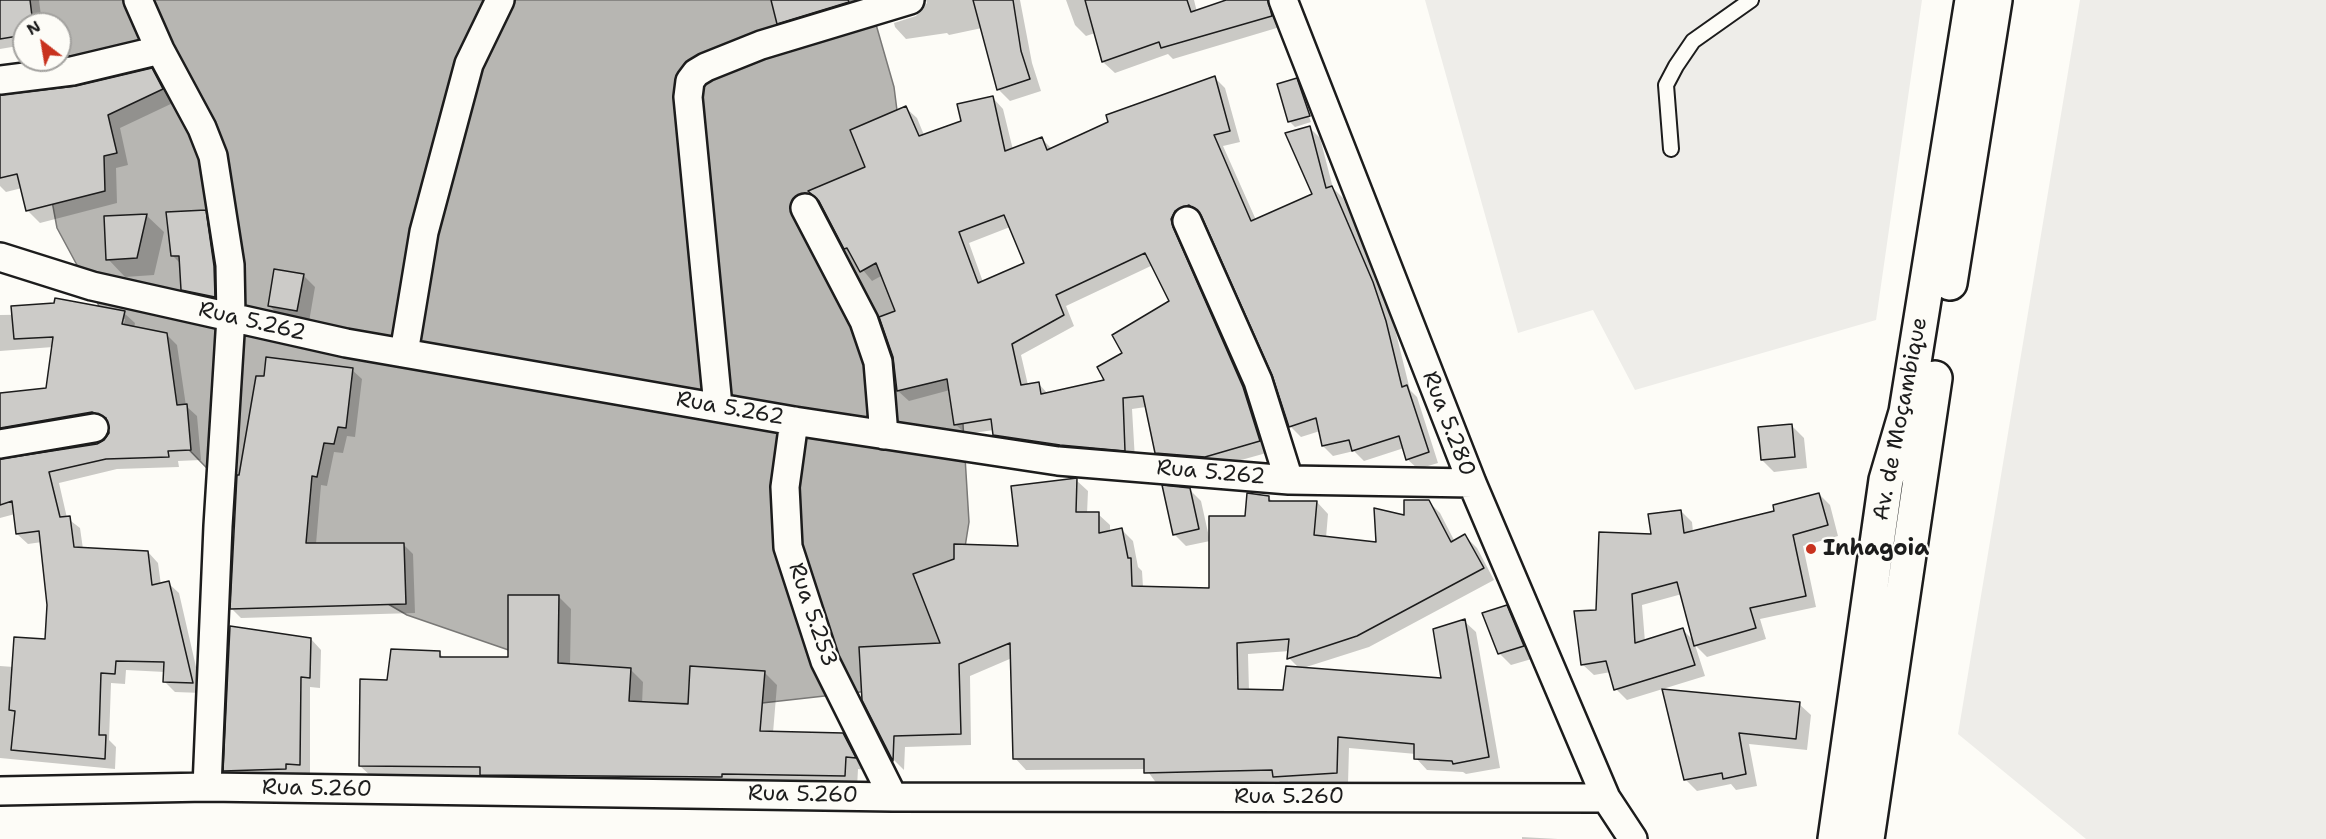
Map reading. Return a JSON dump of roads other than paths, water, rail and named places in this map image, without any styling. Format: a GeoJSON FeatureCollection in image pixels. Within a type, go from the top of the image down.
{"type":"FeatureCollection","features":[{"type":"Feature","properties":{"kind":"highway","name":"Av. de Moçambique"},"geometry":{"type":"LineString","coordinates":[[1836,839],[1886,480],[1906,412],[1972,0]]}},
{"type":"Feature","properties":{"kind":"highway","name":"Av. de Moçambique"},"geometry":{"type":"LineString","coordinates":[[1867,839],[1915,498],[1995,0]]}},
{"type":"Feature","properties":{"kind":"street"},"geometry":{"type":"LineString","coordinates":[[138,0],[160,50],[202,128],[213,156],[230,264],[231,317],[218,526],[207,787]]}},
{"type":"Feature","properties":{"kind":"street"},"geometry":{"type":"LineString","coordinates":[[404,353],[424,232],[466,75],[500,0]]}},
{"type":"Feature","properties":{"kind":"street"},"geometry":{"type":"LineString","coordinates":[[718,406],[688,96],[690,81],[696,73],[706,67],[761,45],[910,0]]}},
{"type":"Feature","properties":{"kind":"street","name":"Rua 5.280"},"geometry":{"type":"LineString","coordinates":[[1283,0],[1472,483],[1606,798],[1633,839]]}},
{"type":"Feature","properties":{"kind":"street"},"geometry":{"type":"LineString","coordinates":[[0,80],[72,71],[160,50]]}},
{"type":"Feature","properties":{"kind":"street"},"geometry":{"type":"LineString","coordinates":[[805,208],[864,321],[878,362],[884,435]]}},
{"type":"Feature","properties":{"kind":"street"},"geometry":{"type":"LineString","coordinates":[[1187,221],[1258,381],[1289,480]]}},
{"type":"Feature","properties":{"kind":"street","name":"Rua 5.262"},"geometry":{"type":"LineString","coordinates":[[0,257],[92,286],[404,353],[884,435],[1058,461],[1289,480],[1472,483]]}},
{"type":"Feature","properties":{"kind":"street","name":"Rua 5.253"},"geometry":{"type":"LineString","coordinates":[[794,421],[785,487],[788,547],[825,661],[893,796]]}},
{"type":"Feature","properties":{"kind":"street"},"geometry":{"type":"LineString","coordinates":[[0,444],[94,428]]}},
{"type":"Feature","properties":{"kind":"street","name":"Rua 5.260"},"geometry":{"type":"LineString","coordinates":[[0,791],[207,787],[893,796],[1606,798]]}},
{"type":"Feature","properties":{"kind":"lane"},"geometry":{"type":"LineString","coordinates":[[1671,149],[1666,85],[1676,66],[1693,41],[1751,0]]}},
{"type":"Feature","properties":{"kind":"place","name":"Inhagoia"},"geometry":{"type":"Point","coordinates":[1811,549]}}]}
